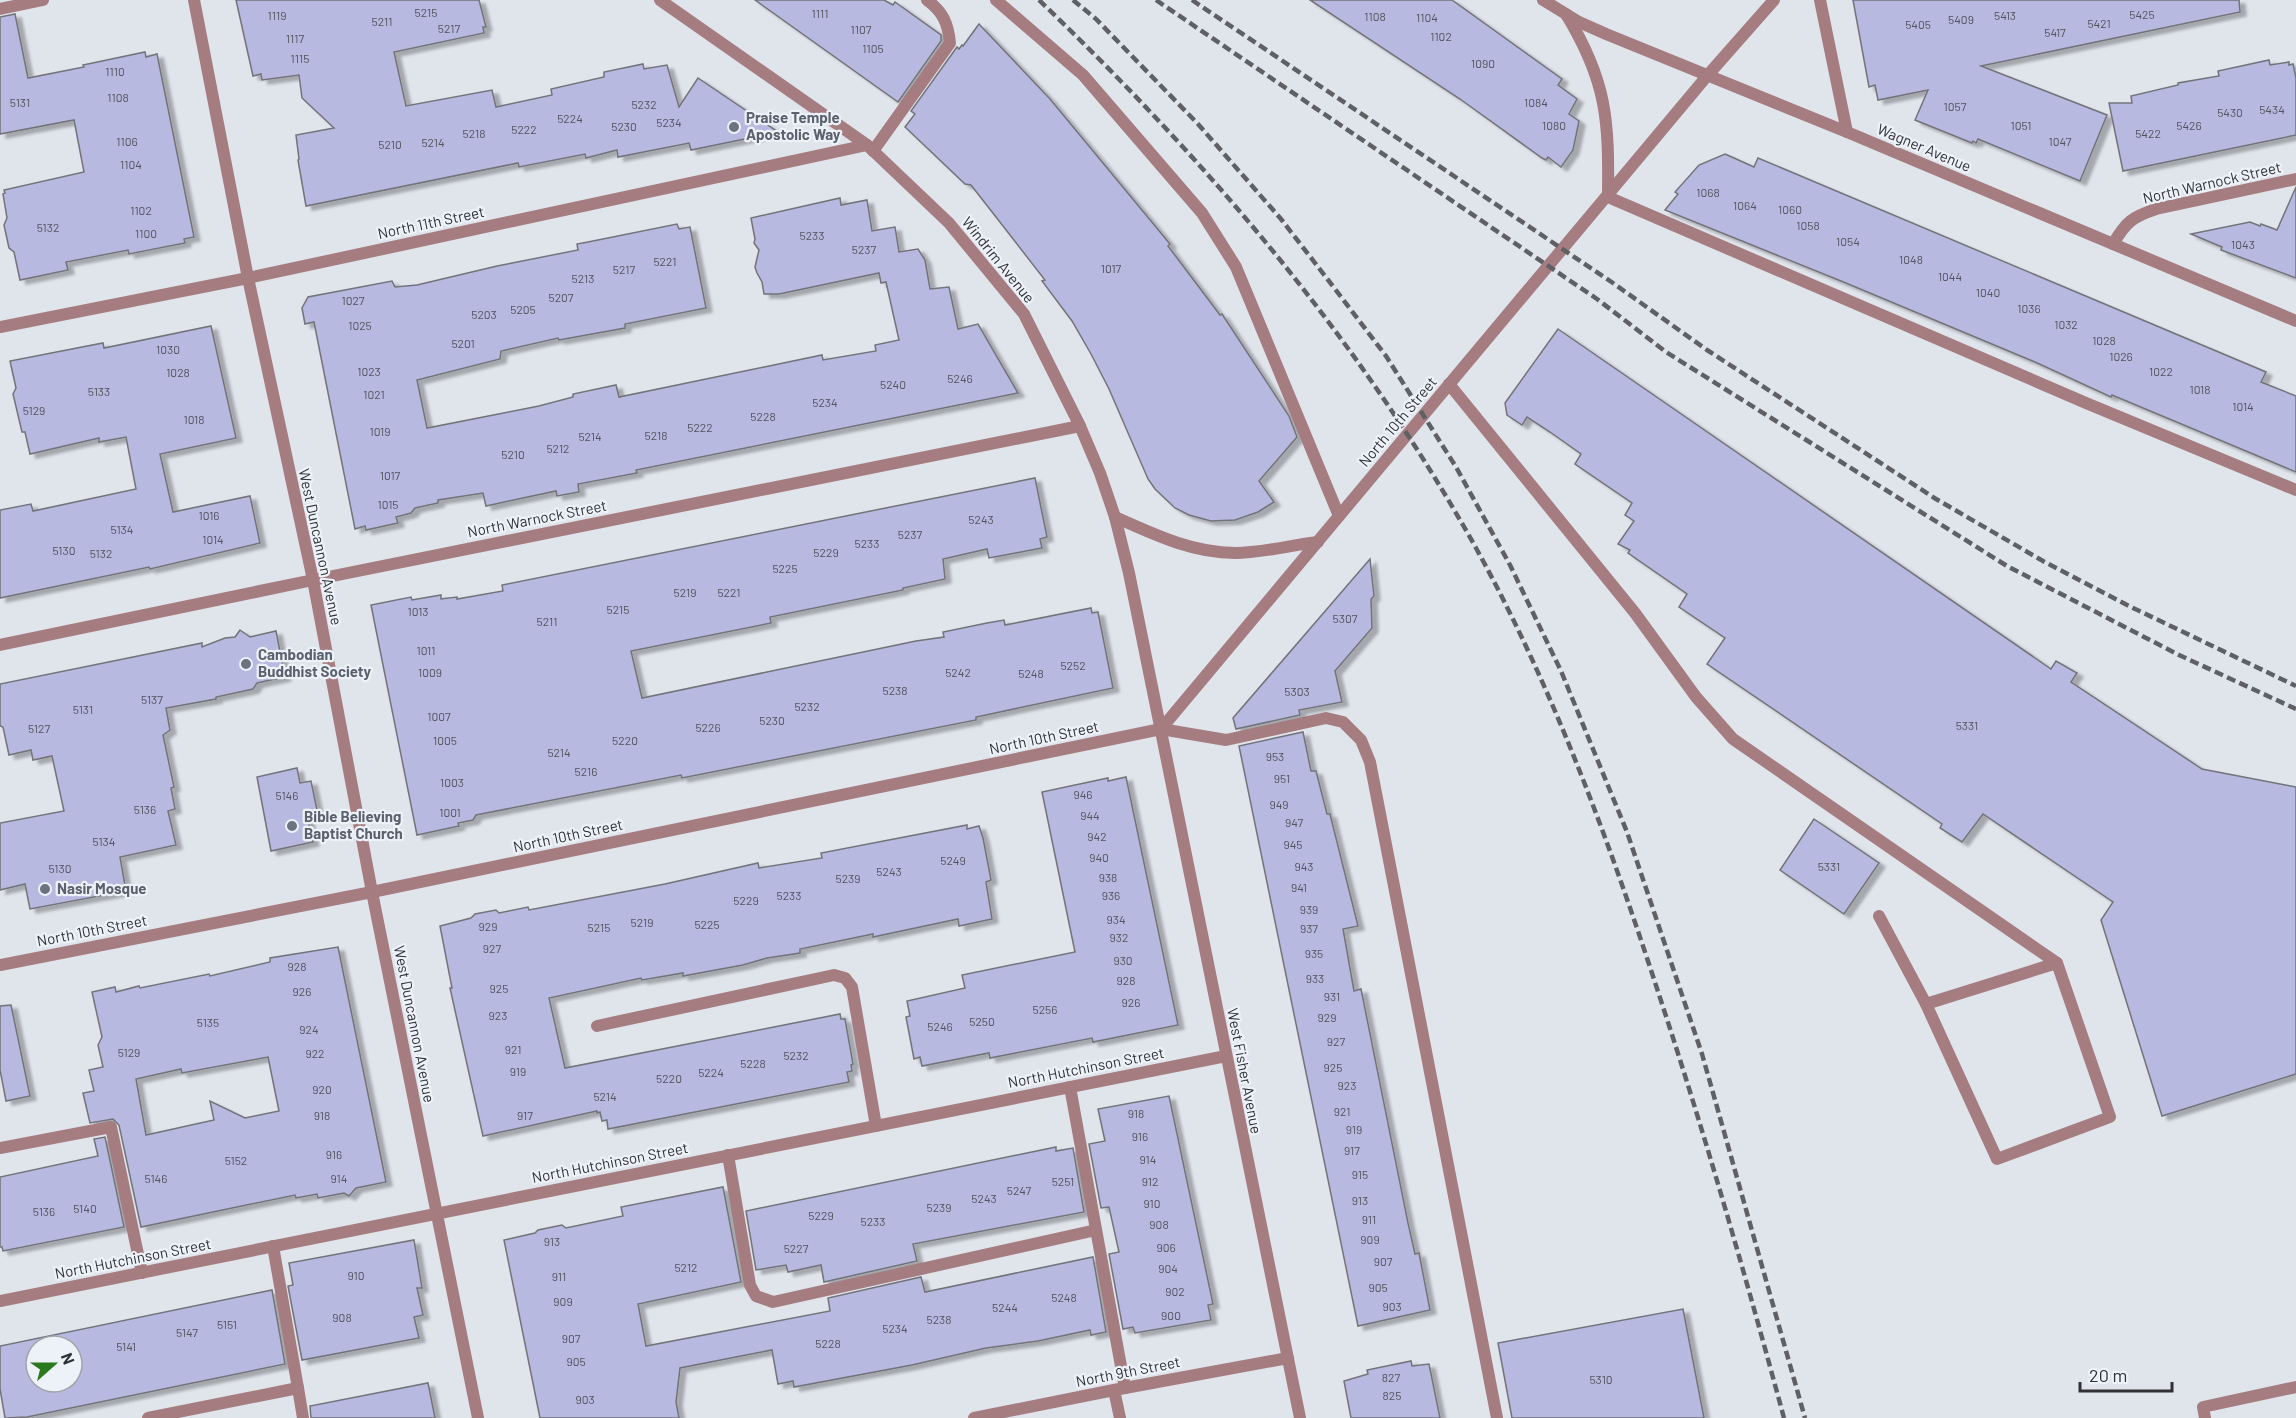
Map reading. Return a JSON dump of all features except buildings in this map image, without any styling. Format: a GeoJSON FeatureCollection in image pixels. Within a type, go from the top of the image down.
{"type":"FeatureCollection","features":[{"type":"Feature","properties":{"kind":"street"},"geometry":{"type":"LineString","coordinates":[[0,9],[43,0]]}},
{"type":"Feature","properties":{"kind":"street","name":"West Duncannon Avenue"},"geometry":{"type":"LineString","coordinates":[[194,0],[248,278],[313,580],[372,892],[478,1418]]}},
{"type":"Feature","properties":{"kind":"street","name":"Windrim Avenue"},"geometry":{"type":"LineString","coordinates":[[660,0],[870,148],[949,223],[1024,314],[1080,426],[1115,518],[1161,729]]}},
{"type":"Feature","properties":{"kind":"street"},"geometry":{"type":"LineString","coordinates":[[870,148],[950,43],[949,28],[945,17],[927,0]]}},
{"type":"Feature","properties":{"kind":"street"},"geometry":{"type":"LineString","coordinates":[[996,0],[1083,75],[1202,213],[1236,267],[1339,516]]}},
{"type":"Feature","properties":{"kind":"street","name":"North 10th Street"},"geometry":{"type":"LineString","coordinates":[[0,964],[372,892],[1161,729],[1572,235],[1608,196],[1707,76],[1774,0]]}},
{"type":"Feature","properties":{"kind":"street"},"geometry":{"type":"LineString","coordinates":[[1820,0],[1847,132]]}},
{"type":"Feature","properties":{"kind":"street","name":"Wagner Avenue"},"geometry":{"type":"LineString","coordinates":[[1550,1],[1566,14],[1588,26],[2296,321]]}},
{"type":"Feature","properties":{"kind":"street"},"geometry":{"type":"LineString","coordinates":[[1566,14],[1589,57],[1604,98],[1608,149],[1608,196],[2086,403],[2296,490]]}},
{"type":"Feature","properties":{"kind":"street","name":"North 11th Street"},"geometry":{"type":"LineString","coordinates":[[0,327],[248,278],[870,148]]}},
{"type":"Feature","properties":{"kind":"street","name":"North Warnock Street"},"geometry":{"type":"LineString","coordinates":[[2113,244],[2124,225],[2136,215],[2296,179]]}},
{"type":"Feature","properties":{"kind":"street"},"geometry":{"type":"LineString","coordinates":[[1449,384],[1635,613],[1696,697],[1733,739],[2057,963],[2110,1117],[1997,1159],[1926,1004],[1879,916]]}},
{"type":"Feature","properties":{"kind":"street","name":"North Warnock Street"},"geometry":{"type":"LineString","coordinates":[[0,645],[1080,426]]}},
{"type":"Feature","properties":{"kind":"street"},"geometry":{"type":"LineString","coordinates":[[1115,518],[1195,549],[1235,553],[1317,542]]}},
{"type":"Feature","properties":{"kind":"street"},"geometry":{"type":"LineString","coordinates":[[1161,729],[1226,740],[1326,718],[1343,723],[1361,740],[1370,762],[1497,1418]]}},
{"type":"Feature","properties":{"kind":"street","name":"West Fisher Avenue"},"geometry":{"type":"LineString","coordinates":[[1161,729],[1300,1418]]}},
{"type":"Feature","properties":{"kind":"street"},"geometry":{"type":"LineString","coordinates":[[1926,1004],[2057,963]]}},
{"type":"Feature","properties":{"kind":"street"},"geometry":{"type":"LineString","coordinates":[[597,1026],[834,975],[845,978],[852,987],[876,1125]]}},
{"type":"Feature","properties":{"kind":"street","name":"North Hutchinson Street"},"geometry":{"type":"LineString","coordinates":[[0,1301],[1226,1056]]}},
{"type":"Feature","properties":{"kind":"street"},"geometry":{"type":"LineString","coordinates":[[1070,1087],[1096,1230],[1120,1389],[1120,1418]]}},
{"type":"Feature","properties":{"kind":"street"},"geometry":{"type":"LineString","coordinates":[[0,1148],[111,1127],[142,1273]]}},
{"type":"Feature","properties":{"kind":"street"},"geometry":{"type":"LineString","coordinates":[[728,1155],[750,1285],[756,1296],[773,1302],[1096,1230]]}},
{"type":"Feature","properties":{"kind":"street"},"geometry":{"type":"LineString","coordinates":[[273,1246],[303,1418]]}},
{"type":"Feature","properties":{"kind":"street","name":"North 9th Street"},"geometry":{"type":"LineString","coordinates":[[974,1418],[1288,1358]]}},
{"type":"Feature","properties":{"kind":"street"},"geometry":{"type":"LineString","coordinates":[[2205,1418],[2203,1407],[2296,1387]]}},
{"type":"Feature","properties":{"kind":"street"},"geometry":{"type":"LineString","coordinates":[[148,1418],[298,1388]]}},
{"type":"Feature","properties":{"kind":"railway"},"geometry":{"type":"LineString","coordinates":[[1039,0],[1102,62],[1222,191],[1332,326],[1431,471],[1505,603],[1532,659],[1581,774],[1624,892],[1712,1162],[1784,1418]]}},
{"type":"Feature","properties":{"kind":"railway"},"geometry":{"type":"LineString","coordinates":[[1073,0],[1096,19],[1198,124],[1281,219],[1386,356],[1456,467],[1510,565],[1561,671],[1627,832],[1702,1054],[1805,1418]]}},
{"type":"Feature","properties":{"kind":"railway"},"geometry":{"type":"LineString","coordinates":[[1156,0],[1597,299],[1666,352],[2007,566],[2179,655],[2296,709]]}},
{"type":"Feature","properties":{"kind":"railway"},"geometry":{"type":"LineString","coordinates":[[1192,0],[1613,283],[1707,350],[1936,499],[2043,561],[2129,606],[2296,686]]}},
{"type":"Feature","properties":{"kind":"place","name":"Praise Temple Apostolic Way"},"geometry":{"type":"Point","coordinates":[734,127]}},
{"type":"Feature","properties":{"kind":"place","name":"Cambodian Buddhist Society"},"geometry":{"type":"Point","coordinates":[246,664]}},
{"type":"Feature","properties":{"kind":"place","name":"Bible Believing Baptist Church"},"geometry":{"type":"Point","coordinates":[292,826]}},
{"type":"Feature","properties":{"kind":"place","name":"Nasir Mosque"},"geometry":{"type":"Point","coordinates":[45,889]}}]}
